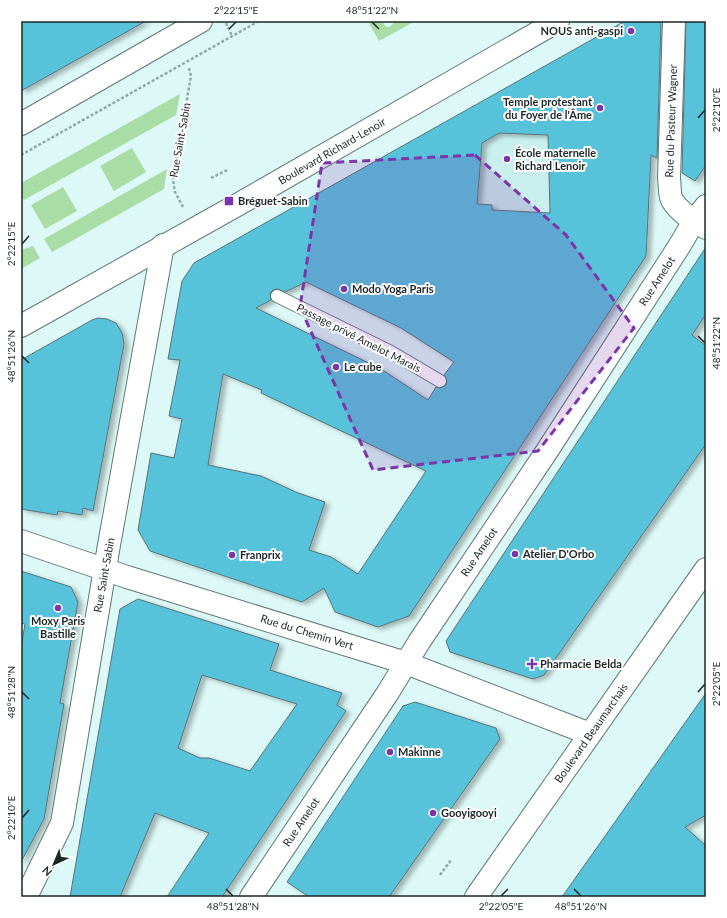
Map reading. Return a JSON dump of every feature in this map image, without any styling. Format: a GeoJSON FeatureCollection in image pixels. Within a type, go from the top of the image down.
{"type":"FeatureCollection","features":[{"type":"Feature","properties":{"kind":"street"},"geometry":{"type":"LineString","coordinates":[[21,124],[201,21]]}},
{"type":"Feature","properties":{"kind":"street","name":"Boulevard Richard-Lenoir"},"geometry":{"type":"LineString","coordinates":[[21,326],[163,245],[228,210],[558,21]]}},
{"type":"Feature","properties":{"kind":"street","name":"Rue du Pasteur Wagner"},"geometry":{"type":"LineString","coordinates":[[674,21],[669,178],[672,198],[680,210],[702,218]]}},
{"type":"Feature","properties":{"kind":"street","name":"Rue Amelot"},"geometry":{"type":"LineString","coordinates":[[251,897],[383,701],[419,642],[702,218]]}},
{"type":"Feature","properties":{"kind":"street","name":"Rue Saint-Sabin"},"geometry":{"type":"LineString","coordinates":[[25,897],[62,823],[105,569],[163,245]]}},
{"type":"Feature","properties":{"kind":"street","name":"Rue du Chemin Vert"},"geometry":{"type":"LineString","coordinates":[[21,541],[105,569],[406,663],[590,734]]}},
{"type":"Feature","properties":{"kind":"street","name":"Boulevard Beaumarchais"},"geometry":{"type":"LineString","coordinates":[[476,897],[706,569]]}},
{"type":"Feature","properties":{"kind":"street"},"geometry":{"type":"LineString","coordinates":[[21,896],[25,897]]}},
{"type":"Feature","properties":{"kind":"lane","name":"Passage privé Amelot Marais"},"geometry":{"type":"LineString","coordinates":[[277,296],[391,352],[440,381]]}},
{"type":"Feature","properties":{"kind":"path"},"geometry":{"type":"LineString","coordinates":[[224,21],[232,36]]}},
{"type":"Feature","properties":{"kind":"path"},"geometry":{"type":"LineString","coordinates":[[21,155],[259,21]]}},
{"type":"Feature","properties":{"kind":"path","name":"Rue Saint-Sabin"},"geometry":{"type":"LineString","coordinates":[[184,210],[173,186],[191,76],[189,68]]}},
{"type":"Feature","properties":{"kind":"path"},"geometry":{"type":"LineString","coordinates":[[211,178],[227,170]]}},
{"type":"Feature","properties":{"kind":"path"},"geometry":{"type":"LineString","coordinates":[[440,875],[451,860]]}},
{"type":"Feature","properties":{"kind":"highlighted area"},"geometry":{"type":"Polygon","coordinates":[[[475,155],[566,235],[634,328],[538,451],[373,470],[300,307],[322,163],[475,155]]]}},
{"type":"Feature","properties":{"kind":"shaded area","name":"École maternelle Richard Lenoir"},"geometry":{"type":"Polygon","coordinates":[[[547,65],[550,219],[460,258],[466,145],[547,65]]]}},
{"type":"Feature","properties":{"kind":"green space"},"geometry":{"type":"Polygon","coordinates":[[[368,21],[382,21],[385,26],[389,27],[395,21],[410,21],[412,23],[379,41],[368,21]]]}},
{"type":"Feature","properties":{"kind":"green space"},"geometry":{"type":"Polygon","coordinates":[[[180,94],[176,115],[24,200],[21,196],[21,183],[180,94]]]}},
{"type":"Feature","properties":{"kind":"green space"},"geometry":{"type":"Polygon","coordinates":[[[132,148],[146,172],[114,191],[100,166],[132,148]]]}},
{"type":"Feature","properties":{"kind":"green space"},"geometry":{"type":"Polygon","coordinates":[[[167,169],[164,189],[52,252],[44,239],[167,169]]]}},
{"type":"Feature","properties":{"kind":"green space"},"geometry":{"type":"Polygon","coordinates":[[[63,187],[77,211],[45,229],[31,205],[63,187]]]}},
{"type":"Feature","properties":{"kind":"green space"},"geometry":{"type":"Polygon","coordinates":[[[33,246],[40,258],[21,269],[21,250],[33,246]]]}},
{"type":"Feature","properties":{"kind":"building"},"geometry":{"type":"Polygon","coordinates":[[[21,21],[146,21],[21,91],[21,21]]]}},
{"type":"Feature","properties":{"kind":"building"},"geometry":{"type":"Polygon","coordinates":[[[625,21],[661,21],[657,158],[651,155],[646,256],[409,616],[378,627],[335,612],[324,588],[302,602],[150,551],[138,530],[151,453],[174,458],[182,419],[169,416],[180,360],[168,359],[182,281],[194,263],[625,21]],[[499,133],[482,143],[477,204],[492,205],[492,210],[550,213],[548,135],[499,133]],[[306,282],[285,292],[277,289],[273,290],[270,293],[271,300],[256,308],[381,369],[428,400],[436,387],[440,388],[446,385],[447,381],[444,375],[454,362],[401,328],[306,282]],[[223,374],[208,465],[261,476],[298,493],[325,502],[309,550],[331,557],[358,574],[426,471],[261,393],[262,390],[223,374]]]}},
{"type":"Feature","properties":{"kind":"building"},"geometry":{"type":"Polygon","coordinates":[[[686,21],[706,21],[706,165],[695,181],[682,173],[686,21]]]}},
{"type":"Feature","properties":{"kind":"building"},"geometry":{"type":"Polygon","coordinates":[[[706,247],[706,314],[692,335],[706,346],[706,444],[544,675],[533,679],[450,652],[446,641],[706,247]]]}},
{"type":"Feature","properties":{"kind":"building"},"geometry":{"type":"Polygon","coordinates":[[[98,318],[107,319],[116,323],[122,333],[124,344],[93,511],[83,508],[82,515],[58,511],[57,515],[21,509],[21,360],[98,318]]]}},
{"type":"Feature","properties":{"kind":"building"},"geometry":{"type":"Polygon","coordinates":[[[21,571],[71,587],[78,602],[60,703],[64,704],[44,819],[21,862],[21,648],[25,624],[21,623],[21,571]]]}},
{"type":"Feature","properties":{"kind":"building"},"geometry":{"type":"Polygon","coordinates":[[[138,599],[279,644],[270,670],[342,693],[337,705],[346,711],[222,897],[167,897],[209,833],[155,813],[120,897],[70,897],[120,609],[138,599]],[[202,675],[178,748],[200,758],[209,758],[250,771],[297,704],[202,675]]]}},
{"type":"Feature","properties":{"kind":"building"},"geometry":{"type":"Polygon","coordinates":[[[706,693],[706,815],[685,827],[706,846],[706,897],[562,897],[706,693]]]}},
{"type":"Feature","properties":{"kind":"building"},"geometry":{"type":"Polygon","coordinates":[[[415,702],[496,728],[500,739],[389,897],[309,897],[287,882],[403,706],[415,702]]]}},
{"type":"Feature","properties":{"kind":"place","name":"NOUS anti-gaspi"},"geometry":{"type":"Point","coordinates":[631,31]}},
{"type":"Feature","properties":{"kind":"place","name":"Temple protestant du Foyer de l'Âme"},"geometry":{"type":"Point","coordinates":[600,108]}},
{"type":"Feature","properties":{"kind":"place","name":"École maternelle Richard Lenoir"},"geometry":{"type":"Point","coordinates":[507,159]}},
{"type":"Feature","properties":{"kind":"place","name":"Bréguet-Sabin"},"geometry":{"type":"Point","coordinates":[229,201]}},
{"type":"Feature","properties":{"kind":"place","name":"Modo Yoga Paris"},"geometry":{"type":"Point","coordinates":[344,289]}},
{"type":"Feature","properties":{"kind":"place","name":"Le cube"},"geometry":{"type":"Point","coordinates":[336,367]}},
{"type":"Feature","properties":{"kind":"place","name":"Atelier D'Orbo"},"geometry":{"type":"Point","coordinates":[515,554]}},
{"type":"Feature","properties":{"kind":"place","name":"Franprix"},"geometry":{"type":"Point","coordinates":[232,555]}},
{"type":"Feature","properties":{"kind":"place","name":"Moxy Paris Bastille"},"geometry":{"type":"Point","coordinates":[58,608]}},
{"type":"Feature","properties":{"kind":"place","name":"Pharmacie Belda"},"geometry":{"type":"Point","coordinates":[532,664]}},
{"type":"Feature","properties":{"kind":"place","name":"Makinne"},"geometry":{"type":"Point","coordinates":[390,752]}},
{"type":"Feature","properties":{"kind":"place","name":"Gooyigooyi"},"geometry":{"type":"Point","coordinates":[433,813]}}]}
